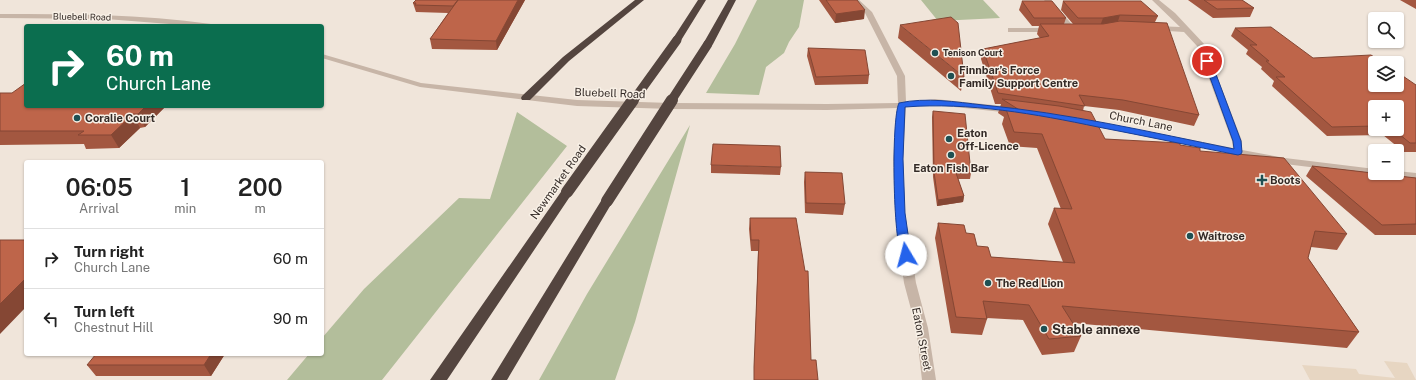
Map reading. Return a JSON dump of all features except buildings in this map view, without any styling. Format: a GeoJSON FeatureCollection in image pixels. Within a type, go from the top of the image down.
{"type":"FeatureCollection","features":[{"type":"Feature","properties":{"kind":"highway"},"geometry":{"type":"LineString","coordinates":[[526,98],[566,59],[640,0]]}},
{"type":"Feature","properties":{"kind":"highway","name":"Newmarket Road"},"geometry":{"type":"LineString","coordinates":[[438,380],[567,192],[677,40],[702,0]]}},
{"type":"Feature","properties":{"kind":"highway"},"geometry":{"type":"LineString","coordinates":[[499,380],[607,201],[708,44],[732,0]]}},
{"type":"Feature","properties":{"kind":"street","name":"Eaton Street"},"geometry":{"type":"LineString","coordinates":[[855,0],[868,12],[901,76],[902,105],[898,159],[900,213],[910,283],[922,328],[930,380]]}},
{"type":"Feature","properties":{"kind":"street"},"geometry":{"type":"LineString","coordinates":[[1011,30],[1068,30],[1048,0]]}},
{"type":"Feature","properties":{"kind":"street"},"geometry":{"type":"LineString","coordinates":[[1155,0],[1187,30],[1201,46],[1237,141],[1238,152]]}},
{"type":"Feature","properties":{"kind":"street","name":"Bluebell Road"},"geometry":{"type":"LineString","coordinates":[[0,16],[128,18],[164,20],[195,24]]}},
{"type":"Feature","properties":{"kind":"street"},"geometry":{"type":"LineString","coordinates":[[1145,28],[1187,30]]}},
{"type":"Feature","properties":{"kind":"street","name":"Bluebell Road"},"geometry":{"type":"LineString","coordinates":[[324,57],[420,85],[577,103],[671,106],[827,107],[902,105]]}},
{"type":"Feature","properties":{"kind":"street"},"geometry":{"type":"LineString","coordinates":[[902,105],[935,102],[1018,110]]}},
{"type":"Feature","properties":{"kind":"street","name":"Church Lane"},"geometry":{"type":"LineString","coordinates":[[1076,120],[1285,161],[1368,171]]}},
{"type":"Feature","properties":{"kind":"street"},"geometry":{"type":"LineString","coordinates":[[1404,175],[1416,176]]}},
{"type":"Feature","properties":{"kind":"green space"},"geometry":{"type":"Polygon","coordinates":[[[757,0],[804,0],[799,27],[784,53],[766,67],[759,95],[706,93],[735,44],[757,0]]]}},
{"type":"Feature","properties":{"kind":"green space"},"geometry":{"type":"Polygon","coordinates":[[[921,0],[983,0],[1000,18],[938,21],[921,0]]]}},
{"type":"Feature","properties":{"kind":"green space"},"geometry":{"type":"Polygon","coordinates":[[[517,112],[567,146],[382,380],[287,380],[307,356],[324,356],[324,336],[364,289],[459,198],[490,199],[517,112]]]}},
{"type":"Feature","properties":{"kind":"green space"},"geometry":{"type":"Polygon","coordinates":[[[690,125],[635,322],[615,380],[539,380],[587,294],[690,125]]]}},
{"type":"Feature","properties":{"kind":"shaded area"},"geometry":{"type":"Polygon","coordinates":[[[1384,361],[1407,363],[1416,380],[1310,380],[1302,365],[1356,369],[1359,374],[1395,378],[1384,361]]]}},
{"type":"Feature","properties":{"kind":"place","name":"Tenison Court"},"geometry":{"type":"Point","coordinates":[935,53]}},
{"type":"Feature","properties":{"kind":"place","name":"Finnbar’s Force Family Support Centre"},"geometry":{"type":"Point","coordinates":[951,76]}},
{"type":"Feature","properties":{"kind":"place","name":"Coralie Court"},"geometry":{"type":"Point","coordinates":[77,118]}},
{"type":"Feature","properties":{"kind":"place","name":"Eaton Off-Licence"},"geometry":{"type":"Point","coordinates":[949,139]}},
{"type":"Feature","properties":{"kind":"place","name":"Eaton Fish Bar"},"geometry":{"type":"Point","coordinates":[951,155]}},
{"type":"Feature","properties":{"kind":"place","name":"Boots"},"geometry":{"type":"Point","coordinates":[1262,180]}},
{"type":"Feature","properties":{"kind":"place","name":"Waitrose"},"geometry":{"type":"Point","coordinates":[1190,236]}},
{"type":"Feature","properties":{"kind":"place","name":"The Red Lion"},"geometry":{"type":"Point","coordinates":[988,283]}},
{"type":"Feature","properties":{"kind":"place","name":"Stable annexe"},"geometry":{"type":"Point","coordinates":[1044,329]}},
{"type":"Feature","properties":{"kind":"route"},"geometry":{"type":"LineString","coordinates":[[906,255],[900,213],[898,159],[902,105],[935,102],[1018,110],[1238,152],[1237,141],[1207,61]]}}]}
